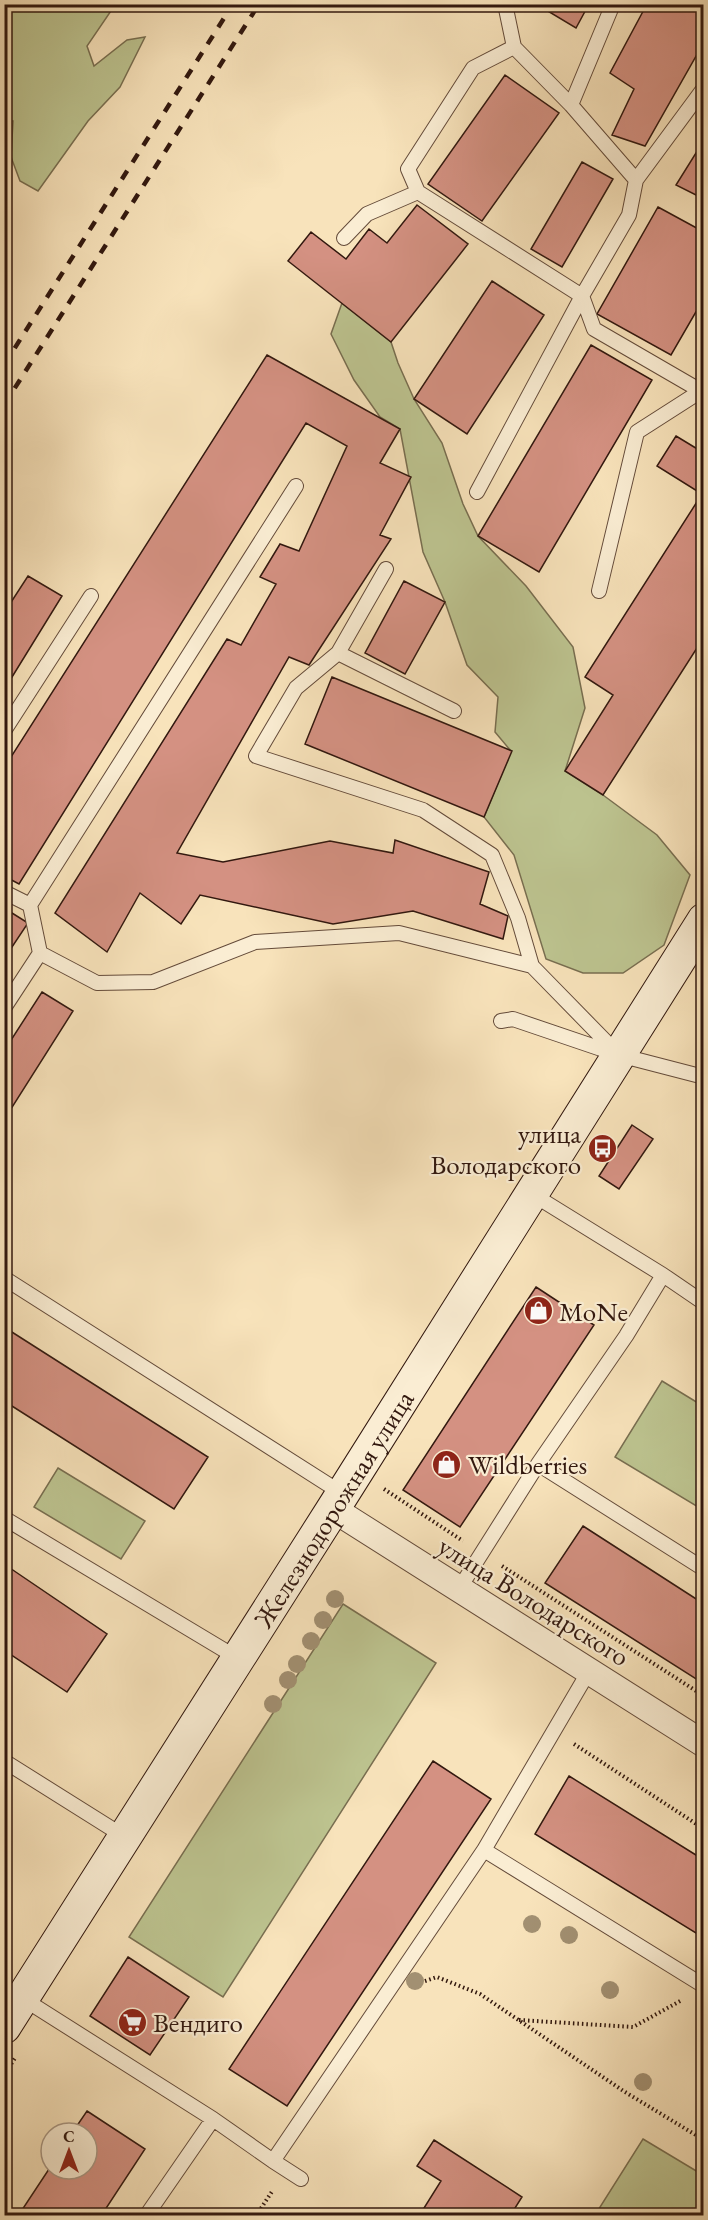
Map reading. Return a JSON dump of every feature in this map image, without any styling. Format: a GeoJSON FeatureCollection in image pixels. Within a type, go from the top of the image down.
{"type":"FeatureCollection","features":[{"type":"Feature","properties":{"kind":"main road","name":"Железнодорожная улица"},"geometry":{"type":"LineString","coordinates":[[9,2018],[239,1659],[704,920]]}},
{"type":"Feature","properties":{"kind":"street","name":"улица Володарского"},"geometry":{"type":"LineString","coordinates":[[338,1502],[459,1589],[704,1744]]}},
{"type":"Feature","properties":{"kind":"lane"},"geometry":{"type":"LineString","coordinates":[[505,4],[514,47],[571,105],[636,180]]}},
{"type":"Feature","properties":{"kind":"lane"},"geometry":{"type":"LineString","coordinates":[[571,105],[613,4]]}},
{"type":"Feature","properties":{"kind":"lane"},"geometry":{"type":"LineString","coordinates":[[514,47],[473,68],[408,169],[418,192],[582,296],[594,329],[702,392],[637,432],[599,591]]}},
{"type":"Feature","properties":{"kind":"lane"},"geometry":{"type":"LineString","coordinates":[[477,492],[582,296],[629,215],[636,180],[704,88]]}},
{"type":"Feature","properties":{"kind":"lane"},"geometry":{"type":"LineString","coordinates":[[344,238],[367,214],[418,192]]}},
{"type":"Feature","properties":{"kind":"lane"},"geometry":{"type":"LineString","coordinates":[[4,1008],[40,953],[30,905],[296,486]]}},
{"type":"Feature","properties":{"kind":"lane"},"geometry":{"type":"LineString","coordinates":[[386,569],[338,653],[296,688],[256,756],[423,810],[492,855],[518,918],[532,966],[619,1055]]}},
{"type":"Feature","properties":{"kind":"lane"},"geometry":{"type":"LineString","coordinates":[[4,731],[91,596]]}},
{"type":"Feature","properties":{"kind":"lane"},"geometry":{"type":"LineString","coordinates":[[338,653],[454,711]]}},
{"type":"Feature","properties":{"kind":"lane"},"geometry":{"type":"LineString","coordinates":[[4,892],[30,905]]}},
{"type":"Feature","properties":{"kind":"lane"},"geometry":{"type":"LineString","coordinates":[[40,953],[97,983],[153,982],[255,942],[399,933],[532,966]]}},
{"type":"Feature","properties":{"kind":"lane"},"geometry":{"type":"LineString","coordinates":[[501,1021],[513,1019],[619,1055],[704,1077]]}},
{"type":"Feature","properties":{"kind":"lane"},"geometry":{"type":"LineString","coordinates":[[532,1194],[704,1303]]}},
{"type":"Feature","properties":{"kind":"lane"},"geometry":{"type":"LineString","coordinates":[[459,1589],[538,1464],[626,1336],[663,1275]]}},
{"type":"Feature","properties":{"kind":"lane"},"geometry":{"type":"LineString","coordinates":[[4,1278],[338,1502]]}},
{"type":"Feature","properties":{"kind":"lane"},"geometry":{"type":"LineString","coordinates":[[538,1464],[704,1569]]}},
{"type":"Feature","properties":{"kind":"lane"},"geometry":{"type":"LineString","coordinates":[[4,1518],[239,1659]]}},
{"type":"Feature","properties":{"kind":"lane"},"geometry":{"type":"LineString","coordinates":[[273,2160],[484,1850],[589,1671]]}},
{"type":"Feature","properties":{"kind":"lane"},"geometry":{"type":"LineString","coordinates":[[4,1761],[125,1837]]}},
{"type":"Feature","properties":{"kind":"lane"},"geometry":{"type":"LineString","coordinates":[[484,1850],[704,1986]]}},
{"type":"Feature","properties":{"kind":"lane"},"geometry":{"type":"LineString","coordinates":[[9,2018],[213,2119],[302,2179]]}},
{"type":"Feature","properties":{"kind":"lane"},"geometry":{"type":"LineString","coordinates":[[146,2216],[213,2119]]}},
{"type":"Feature","properties":{"kind":"path"},"geometry":{"type":"LineString","coordinates":[[378,1486],[704,1696]]}},
{"type":"Feature","properties":{"kind":"path"},"geometry":{"type":"LineString","coordinates":[[553,1730],[704,1829]]}},
{"type":"Feature","properties":{"kind":"path"},"geometry":{"type":"LineString","coordinates":[[388,1991],[437,1977],[480,1994],[625,2092],[704,2140]]}},
{"type":"Feature","properties":{"kind":"path"},"geometry":{"type":"LineString","coordinates":[[519,2020],[633,2027],[683,2000]]}},
{"type":"Feature","properties":{"kind":"path"},"geometry":{"type":"LineString","coordinates":[[256,2216],[286,2169]]}},
{"type":"Feature","properties":{"kind":"green space"},"geometry":{"type":"Polygon","coordinates":[[[4,5],[115,5],[87,46],[94,66],[127,40],[145,37],[120,87],[88,121],[38,191],[20,181],[11,157],[13,121],[4,121],[4,5]]]}},
{"type":"Feature","properties":{"kind":"green space"},"geometry":{"type":"Polygon","coordinates":[[[342,303],[391,342],[414,399],[442,443],[463,504],[478,536],[526,586],[573,647],[585,708],[565,771],[603,795],[657,835],[690,875],[664,945],[623,973],[583,973],[546,959],[514,855],[484,817],[511,751],[495,732],[498,697],[467,665],[445,602],[423,552],[400,429],[380,417],[354,380],[331,334],[342,303]]]}},
{"type":"Feature","properties":{"kind":"green space"},"geometry":{"type":"Polygon","coordinates":[[[662,1381],[703,1406],[703,1510],[615,1457],[662,1381]]]}},
{"type":"Feature","properties":{"kind":"green space"},"geometry":{"type":"Polygon","coordinates":[[[58,1468],[145,1521],[121,1559],[34,1507],[58,1468]]]}},
{"type":"Feature","properties":{"kind":"green space"},"geometry":{"type":"Polygon","coordinates":[[[343,1604],[436,1663],[223,1997],[129,1937],[343,1604]]]}},
{"type":"Feature","properties":{"kind":"green space"},"geometry":{"type":"Polygon","coordinates":[[[643,2139],[703,2175],[703,2215],[595,2215],[643,2139]]]}},
{"type":"Feature","properties":{"kind":"building"},"geometry":{"type":"Polygon","coordinates":[[[536,4],[589,4],[576,28],[536,4]]]}},
{"type":"Feature","properties":{"kind":"building"},"geometry":{"type":"Polygon","coordinates":[[[647,4],[704,4],[704,42],[645,146],[612,135],[634,89],[610,73],[647,4]]]}},
{"type":"Feature","properties":{"kind":"building"},"geometry":{"type":"Polygon","coordinates":[[[505,75],[559,113],[482,221],[428,184],[505,75]]]}},
{"type":"Feature","properties":{"kind":"building"},"geometry":{"type":"Polygon","coordinates":[[[704,140],[704,199],[676,185],[704,140]]]}},
{"type":"Feature","properties":{"kind":"building"},"geometry":{"type":"Polygon","coordinates":[[[582,162],[613,179],[562,267],[531,249],[582,162]]]}},
{"type":"Feature","properties":{"kind":"building"},"geometry":{"type":"Polygon","coordinates":[[[417,205],[468,244],[391,342],[288,261],[311,232],[346,259],[369,229],[387,243],[417,205]]]}},
{"type":"Feature","properties":{"kind":"building"},"geometry":{"type":"Polygon","coordinates":[[[658,207],[704,232],[704,298],[671,355],[597,314],[658,207]]]}},
{"type":"Feature","properties":{"kind":"building"},"geometry":{"type":"Polygon","coordinates":[[[492,281],[544,315],[467,434],[414,399],[492,281]]]}},
{"type":"Feature","properties":{"kind":"building"},"geometry":{"type":"Polygon","coordinates":[[[591,345],[652,380],[539,572],[478,536],[591,345]]]}},
{"type":"Feature","properties":{"kind":"building"},"geometry":{"type":"Polygon","coordinates":[[[267,355],[400,429],[380,463],[411,477],[380,535],[391,539],[309,665],[289,657],[177,853],[223,862],[330,841],[393,853],[395,840],[489,872],[480,904],[508,916],[503,939],[413,911],[333,924],[200,895],[181,924],[140,893],[107,952],[55,913],[227,639],[241,645],[276,584],[260,577],[280,544],[299,551],[347,446],[306,423],[19,884],[4,876],[4,768],[267,355]]]}},
{"type":"Feature","properties":{"kind":"building"},"geometry":{"type":"Polygon","coordinates":[[[676,436],[704,453],[704,637],[603,795],[565,771],[613,695],[585,677],[702,494],[657,466],[676,436]]]}},
{"type":"Feature","properties":{"kind":"building"},"geometry":{"type":"Polygon","coordinates":[[[28,576],[62,596],[4,690],[4,613],[28,576]]]}},
{"type":"Feature","properties":{"kind":"building"},"geometry":{"type":"Polygon","coordinates":[[[404,581],[445,602],[405,674],[365,653],[404,581]]]}},
{"type":"Feature","properties":{"kind":"building"},"geometry":{"type":"Polygon","coordinates":[[[332,677],[512,751],[484,817],[305,744],[332,677]]]}},
{"type":"Feature","properties":{"kind":"building"},"geometry":{"type":"Polygon","coordinates":[[[4,908],[28,923],[4,959],[4,908]]]}},
{"type":"Feature","properties":{"kind":"building"},"geometry":{"type":"Polygon","coordinates":[[[42,992],[73,1011],[4,1120],[4,1051],[42,992]]]}},
{"type":"Feature","properties":{"kind":"building"},"geometry":{"type":"Polygon","coordinates":[[[632,1125],[653,1139],[619,1189],[599,1176],[632,1125]]]}},
{"type":"Feature","properties":{"kind":"building"},"geometry":{"type":"Polygon","coordinates":[[[536,1287],[594,1325],[460,1527],[403,1490],[536,1287]]]}},
{"type":"Feature","properties":{"kind":"building"},"geometry":{"type":"Polygon","coordinates":[[[4,1327],[208,1457],[174,1509],[4,1401],[4,1327]]]}},
{"type":"Feature","properties":{"kind":"building"},"geometry":{"type":"Polygon","coordinates":[[[583,1526],[704,1604],[704,1684],[545,1583],[583,1526]]]}},
{"type":"Feature","properties":{"kind":"building"},"geometry":{"type":"Polygon","coordinates":[[[4,1564],[107,1634],[67,1692],[4,1650],[4,1564]]]}},
{"type":"Feature","properties":{"kind":"building"},"geometry":{"type":"Polygon","coordinates":[[[433,1761],[491,1799],[287,2106],[229,2069],[433,1761]]]}},
{"type":"Feature","properties":{"kind":"building"},"geometry":{"type":"Polygon","coordinates":[[[569,1776],[704,1860],[704,1938],[535,1834],[569,1776]]]}},
{"type":"Feature","properties":{"kind":"building"},"geometry":{"type":"Polygon","coordinates":[[[128,1957],[189,1997],[150,2055],[90,2016],[128,1957]]]}},
{"type":"Feature","properties":{"kind":"building"},"geometry":{"type":"Polygon","coordinates":[[[87,2111],[145,2149],[101,2216],[18,2216],[41,2181],[99,2181],[99,2121],[80,2121],[87,2111]]]}},
{"type":"Feature","properties":{"kind":"building"},"geometry":{"type":"Polygon","coordinates":[[[434,2140],[522,2197],[510,2216],[419,2216],[441,2181],[417,2166],[434,2140]]]}},
{"type":"Feature","properties":{"kind":"railway"},"geometry":{"type":"LineString","coordinates":[[4,365],[233,4]]}},
{"type":"Feature","properties":{"kind":"railway"},"geometry":{"type":"LineString","coordinates":[[4,405],[259,4]]}},
{"type":"Feature","properties":{"kind":"place","name":"улица Володарского"},"geometry":{"type":"Point","coordinates":[602,1149]}},
{"type":"Feature","properties":{"kind":"place","name":"MoNe"},"geometry":{"type":"Point","coordinates":[538,1311]}},
{"type":"Feature","properties":{"kind":"place","name":"Wildberries"},"geometry":{"type":"Point","coordinates":[447,1464]}},
{"type":"Feature","properties":{"kind":"place","name":"Вендиго"},"geometry":{"type":"Point","coordinates":[132,2022]}}]}
